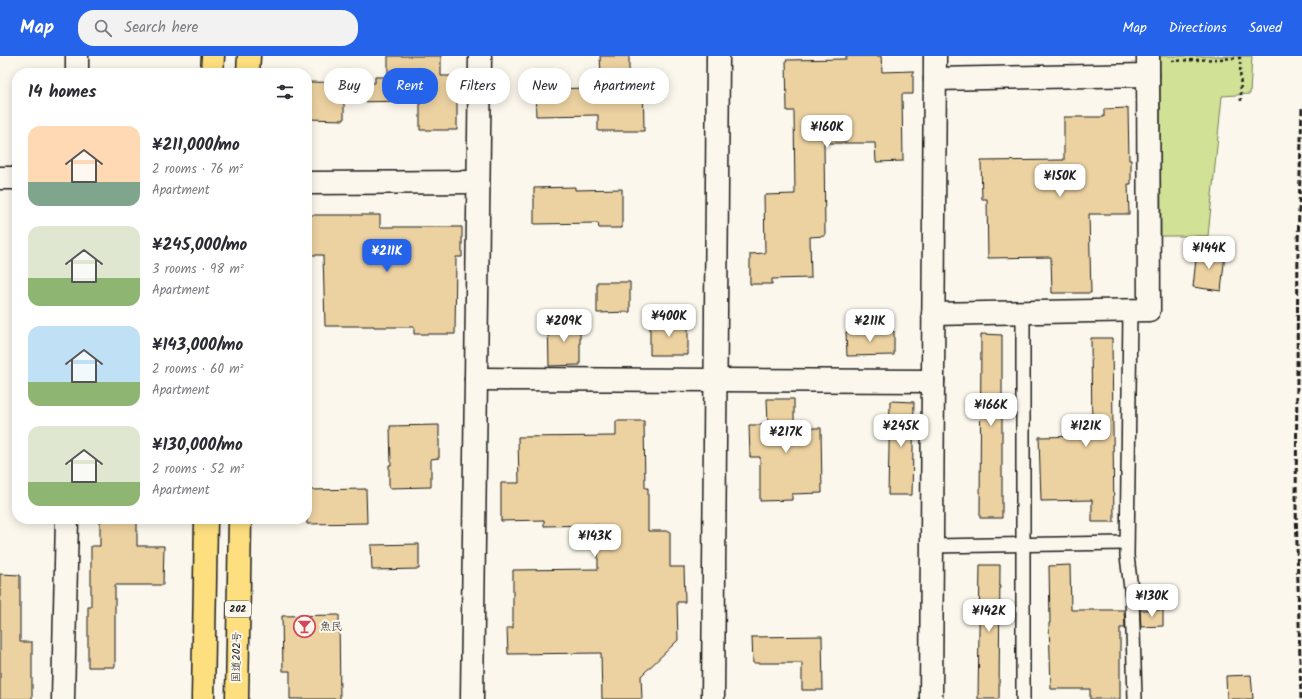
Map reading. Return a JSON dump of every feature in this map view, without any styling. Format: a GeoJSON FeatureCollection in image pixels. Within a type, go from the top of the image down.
{"type":"FeatureCollection","features":[{"type":"Feature","properties":{"kind":"highway"},"geometry":{"type":"LineString","coordinates":[[212,68],[213,56]]}},
{"type":"Feature","properties":{"kind":"highway"},"geometry":{"type":"LineString","coordinates":[[248,68],[249,56]]}},
{"type":"Feature","properties":{"kind":"highway"},"geometry":{"type":"LineString","coordinates":[[203,699],[206,524]]}},
{"type":"Feature","properties":{"kind":"highway","name":"国道202号"},"geometry":{"type":"LineString","coordinates":[[237,699],[240,524]]}},
{"type":"Feature","properties":{"kind":"street"},"geometry":{"type":"LineString","coordinates":[[76,68],[77,56]]}},
{"type":"Feature","properties":{"kind":"street"},"geometry":{"type":"LineString","coordinates":[[472,699],[480,56]]}},
{"type":"Feature","properties":{"kind":"street"},"geometry":{"type":"LineString","coordinates":[[713,699],[718,56]]}},
{"type":"Feature","properties":{"kind":"street"},"geometry":{"type":"LineString","coordinates":[[931,699],[935,56]]}},
{"type":"Feature","properties":{"kind":"street"},"geometry":{"type":"LineString","coordinates":[[933,314],[1149,310],[1148,65],[935,79]]}},
{"type":"Feature","properties":{"kind":"street"},"geometry":{"type":"LineString","coordinates":[[0,178],[12,178]]}},
{"type":"Feature","properties":{"kind":"street"},"geometry":{"type":"LineString","coordinates":[[312,183],[478,182]]}},
{"type":"Feature","properties":{"kind":"street"},"geometry":{"type":"LineString","coordinates":[[476,379],[933,381]]}},
{"type":"Feature","properties":{"kind":"street"},"geometry":{"type":"LineString","coordinates":[[63,699],[67,524]]}},
{"type":"Feature","properties":{"kind":"lane"},"geometry":{"type":"LineString","coordinates":[[1130,311],[1126,544],[1132,597],[1135,699]]}},
{"type":"Feature","properties":{"kind":"lane"},"geometry":{"type":"LineString","coordinates":[[1023,313],[1023,699]]}},
{"type":"Feature","properties":{"kind":"lane"},"geometry":{"type":"LineString","coordinates":[[932,546],[1126,544]]}},
{"type":"Feature","properties":{"kind":"path"},"geometry":{"type":"LineString","coordinates":[[1148,65],[1173,60],[1240,58],[1241,103]]}},
{"type":"Feature","properties":{"kind":"green space"},"geometry":{"type":"Polygon","coordinates":[[[1160,56],[1252,56],[1250,94],[1222,96],[1208,236],[1161,236],[1160,56]]]}},
{"type":"Feature","properties":{"kind":"building"},"geometry":{"type":"Polygon","coordinates":[[[388,56],[441,56],[441,76],[446,76],[446,104],[457,104],[457,130],[420,130],[420,104],[438,104],[438,68],[388,68],[388,56]]]}},
{"type":"Feature","properties":{"kind":"building"},"geometry":{"type":"Polygon","coordinates":[[[600,56],[629,56],[629,68],[601,68],[600,56]]]}},
{"type":"Feature","properties":{"kind":"building"},"geometry":{"type":"Polygon","coordinates":[[[846,56],[881,56],[882,72],[913,71],[913,94],[902,94],[903,161],[876,162],[875,143],[824,143],[825,236],[810,237],[811,278],[772,279],[772,284],[750,284],[750,254],[765,253],[764,195],[795,194],[794,111],[787,111],[786,60],[846,59],[846,56]]]}},
{"type":"Feature","properties":{"kind":"building"},"geometry":{"type":"Polygon","coordinates":[[[375,77],[382,77],[382,102],[374,102],[375,77]]]}},
{"type":"Feature","properties":{"kind":"building"},"geometry":{"type":"Polygon","coordinates":[[[312,82],[324,82],[324,104],[344,104],[344,120],[312,119],[312,82]]]}},
{"type":"Feature","properties":{"kind":"building"},"geometry":{"type":"Polygon","coordinates":[[[571,88],[579,88],[579,104],[644,104],[644,131],[598,131],[598,115],[536,116],[536,104],[571,104],[571,88]]]}},
{"type":"Feature","properties":{"kind":"building"},"geometry":{"type":"Polygon","coordinates":[[[1128,108],[1129,160],[1131,160],[1131,184],[1128,184],[1129,214],[1089,214],[1091,293],[1052,293],[1051,257],[988,258],[987,199],[982,199],[981,161],[1064,160],[1064,117],[1104,117],[1104,109],[1128,108]]]}},
{"type":"Feature","properties":{"kind":"building"},"geometry":{"type":"Polygon","coordinates":[[[575,187],[575,190],[622,189],[622,228],[599,228],[598,223],[534,224],[534,188],[575,187]]]}},
{"type":"Feature","properties":{"kind":"building"},"geometry":{"type":"Polygon","coordinates":[[[312,215],[380,215],[380,227],[462,227],[462,257],[456,257],[455,334],[414,334],[414,327],[325,326],[323,255],[312,255],[312,215]]]}},
{"type":"Feature","properties":{"kind":"building"},"geometry":{"type":"Polygon","coordinates":[[[1197,250],[1225,254],[1221,291],[1193,287],[1197,250]]]}},
{"type":"Feature","properties":{"kind":"building"},"geometry":{"type":"Polygon","coordinates":[[[597,282],[630,282],[630,312],[597,313],[597,282]]]}},
{"type":"Feature","properties":{"kind":"building"},"geometry":{"type":"Polygon","coordinates":[[[548,320],[580,320],[580,365],[549,366],[548,320]]]}},
{"type":"Feature","properties":{"kind":"building"},"geometry":{"type":"Polygon","coordinates":[[[688,320],[688,355],[650,355],[650,321],[688,320]]]}},
{"type":"Feature","properties":{"kind":"building"},"geometry":{"type":"Polygon","coordinates":[[[894,331],[894,355],[847,356],[846,332],[894,331]]]}},
{"type":"Feature","properties":{"kind":"building"},"geometry":{"type":"Polygon","coordinates":[[[981,334],[1002,335],[1002,518],[980,518],[981,334]]]}},
{"type":"Feature","properties":{"kind":"building"},"geometry":{"type":"Polygon","coordinates":[[[1091,338],[1112,338],[1114,522],[1092,522],[1092,500],[1041,501],[1039,437],[1092,436],[1091,338]]]}},
{"type":"Feature","properties":{"kind":"building"},"geometry":{"type":"Polygon","coordinates":[[[767,399],[794,399],[794,428],[821,428],[822,493],[792,494],[792,500],[760,501],[760,457],[750,457],[749,425],[768,425],[767,399]]]}},
{"type":"Feature","properties":{"kind":"building"},"geometry":{"type":"Polygon","coordinates":[[[890,401],[914,402],[912,495],[888,495],[890,401]]]}},
{"type":"Feature","properties":{"kind":"building"},"geometry":{"type":"Polygon","coordinates":[[[616,421],[644,421],[645,488],[648,488],[648,531],[670,531],[670,567],[684,567],[685,602],[677,602],[678,640],[641,676],[642,699],[602,699],[601,653],[508,654],[507,628],[513,628],[513,570],[598,569],[598,525],[544,526],[544,520],[501,521],[501,483],[519,483],[518,437],[616,436],[616,421]]]}},
{"type":"Feature","properties":{"kind":"building"},"geometry":{"type":"Polygon","coordinates":[[[439,425],[439,458],[431,459],[431,487],[389,488],[389,465],[391,465],[390,426],[439,425]]]}},
{"type":"Feature","properties":{"kind":"building"},"geometry":{"type":"Polygon","coordinates":[[[366,489],[367,523],[312,524],[312,490],[366,489]]]}},
{"type":"Feature","properties":{"kind":"building"},"geometry":{"type":"Polygon","coordinates":[[[100,524],[137,524],[137,546],[164,546],[163,585],[115,585],[115,667],[88,667],[88,607],[91,607],[91,546],[100,546],[100,524]]]}},
{"type":"Feature","properties":{"kind":"building"},"geometry":{"type":"Polygon","coordinates":[[[419,544],[419,569],[372,570],[371,545],[419,544]]]}},
{"type":"Feature","properties":{"kind":"building"},"geometry":{"type":"Polygon","coordinates":[[[980,565],[1000,565],[999,699],[978,699],[980,565]]]}},
{"type":"Feature","properties":{"kind":"building"},"geometry":{"type":"Polygon","coordinates":[[[1070,565],[1071,610],[1124,610],[1125,628],[1120,628],[1120,699],[1090,699],[1090,689],[1051,689],[1049,566],[1070,565]]]}},
{"type":"Feature","properties":{"kind":"building"},"geometry":{"type":"Polygon","coordinates":[[[0,574],[20,575],[20,642],[32,642],[32,699],[0,699],[0,574]]]}},
{"type":"Feature","properties":{"kind":"building"},"geometry":{"type":"Polygon","coordinates":[[[1140,610],[1163,610],[1163,626],[1141,627],[1140,610]]]}},
{"type":"Feature","properties":{"kind":"building"},"geometry":{"type":"Polygon","coordinates":[[[339,615],[340,699],[290,699],[290,671],[283,671],[282,616],[339,615]]]}},
{"type":"Feature","properties":{"kind":"building"},"geometry":{"type":"Polygon","coordinates":[[[822,636],[823,690],[802,690],[802,663],[753,663],[752,637],[822,636]]]}},
{"type":"Feature","properties":{"kind":"building"},"geometry":{"type":"Polygon","coordinates":[[[1251,675],[1253,699],[1227,699],[1226,676],[1251,675]]]}},
{"type":"Feature","properties":{"kind":"railway"},"geometry":{"type":"LineString","coordinates":[[1301,699],[1296,507],[1298,244],[1302,107]]}},
{"type":"Feature","properties":{"kind":"place","name":"魚民"},"geometry":{"type":"Point","coordinates":[304,627]}}]}
